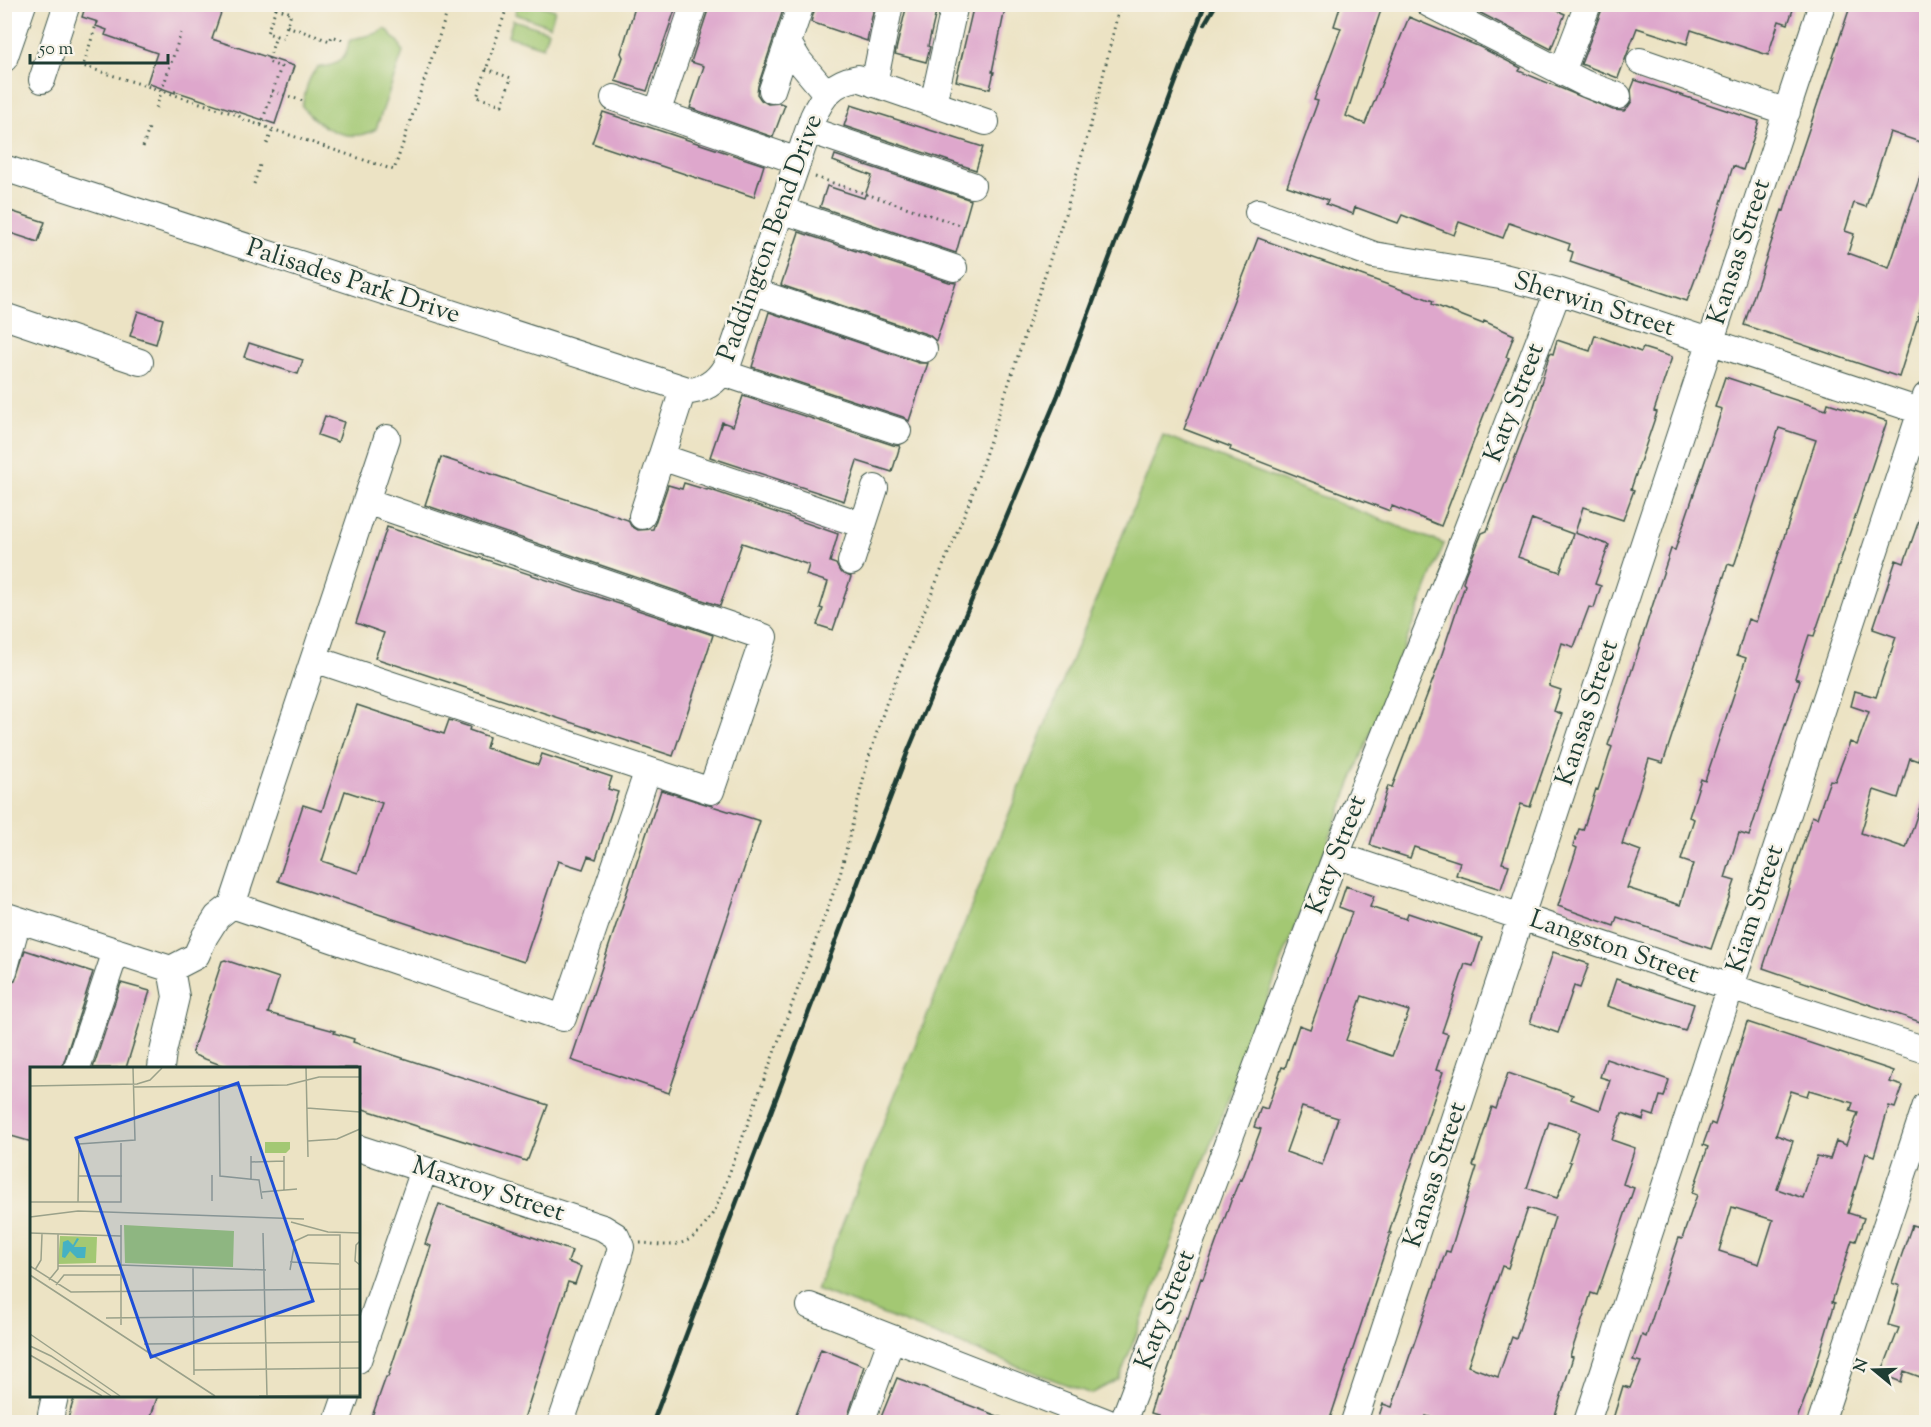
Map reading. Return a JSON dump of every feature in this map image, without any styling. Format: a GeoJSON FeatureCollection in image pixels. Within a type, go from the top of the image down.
{"type":"FeatureCollection","features":[{"type":"Feature","properties":{"kind":"street"},"geometry":{"type":"LineString","coordinates":[[6,48],[23,4]]}},
{"type":"Feature","properties":{"kind":"street"},"geometry":{"type":"LineString","coordinates":[[42,80],[68,4]]}},
{"type":"Feature","properties":{"kind":"street"},"geometry":{"type":"LineString","coordinates":[[657,112],[694,4]]}},
{"type":"Feature","properties":{"kind":"street"},"geometry":{"type":"LineString","coordinates":[[771,90],[801,4]]}},
{"type":"Feature","properties":{"kind":"street"},"geometry":{"type":"LineString","coordinates":[[874,84],[890,4]]}},
{"type":"Feature","properties":{"kind":"street"},"geometry":{"type":"LineString","coordinates":[[933,104],[955,4]]}},
{"type":"Feature","properties":{"kind":"street"},"geometry":{"type":"LineString","coordinates":[[1429,4],[1586,84],[1618,96]]}},
{"type":"Feature","properties":{"kind":"street"},"geometry":{"type":"LineString","coordinates":[[1562,72],[1588,4]]}},
{"type":"Feature","properties":{"kind":"street","name":"Kansas Street"},"geometry":{"type":"LineString","coordinates":[[1354,1422],[1822,4]]}},
{"type":"Feature","properties":{"kind":"street"},"geometry":{"type":"LineString","coordinates":[[788,43],[799,61],[832,88],[858,78],[986,122]]}},
{"type":"Feature","properties":{"kind":"street"},"geometry":{"type":"LineString","coordinates":[[1640,61],[1787,112]]}},
{"type":"Feature","properties":{"kind":"street","name":"Paddington Bend Drive"},"geometry":{"type":"LineString","coordinates":[[692,390],[710,386],[723,373],[729,361],[782,210],[804,168],[809,130],[820,100],[832,88]]}},
{"type":"Feature","properties":{"kind":"street"},"geometry":{"type":"LineString","coordinates":[[614,98],[804,168]]}},
{"type":"Feature","properties":{"kind":"street"},"geometry":{"type":"LineString","coordinates":[[809,130],[972,185]]}},
{"type":"Feature","properties":{"kind":"street","name":"Palisades Park Drive"},"geometry":{"type":"LineString","coordinates":[[4,168],[692,390]]}},
{"type":"Feature","properties":{"kind":"street"},"geometry":{"type":"LineString","coordinates":[[782,210],[954,268]]}},
{"type":"Feature","properties":{"kind":"street","name":"Sherwin Street"},"geometry":{"type":"LineString","coordinates":[[1258,212],[1374,255],[1500,276],[1558,291],[1925,407]]}},
{"type":"Feature","properties":{"kind":"street"},"geometry":{"type":"LineString","coordinates":[[753,291],[924,349]]}},
{"type":"Feature","properties":{"kind":"street","name":"Katy Street"},"geometry":{"type":"LineString","coordinates":[[1123,1422],[1336,855],[1456,558],[1558,291]]}},
{"type":"Feature","properties":{"kind":"street"},"geometry":{"type":"LineString","coordinates":[[4,316],[140,362]]}},
{"type":"Feature","properties":{"kind":"street"},"geometry":{"type":"LineString","coordinates":[[723,373],[898,431]]}},
{"type":"Feature","properties":{"kind":"street"},"geometry":{"type":"LineString","coordinates":[[642,516],[661,457],[692,390]]}},
{"type":"Feature","properties":{"kind":"street","name":"Kiam Street"},"geometry":{"type":"LineString","coordinates":[[1587,1422],[1925,407]]}},
{"type":"Feature","properties":{"kind":"street"},"geometry":{"type":"LineString","coordinates":[[4,971],[11,918],[171,969],[196,956],[217,917],[232,904],[387,438]]}},
{"type":"Feature","properties":{"kind":"street"},"geometry":{"type":"LineString","coordinates":[[661,457],[863,525]]}},
{"type":"Feature","properties":{"kind":"street"},"geometry":{"type":"LineString","coordinates":[[851,562],[875,488]]}},
{"type":"Feature","properties":{"kind":"street"},"geometry":{"type":"LineString","coordinates":[[314,659],[711,791],[764,637],[366,501]]}},
{"type":"Feature","properties":{"kind":"street"},"geometry":{"type":"LineString","coordinates":[[232,904],[563,1018],[648,770]]}},
{"type":"Feature","properties":{"kind":"street","name":"Langston Street"},"geometry":{"type":"LineString","coordinates":[[1336,855],[1926,1050]]}},
{"type":"Feature","properties":{"kind":"street"},"geometry":{"type":"LineString","coordinates":[[77,1067],[116,951]]}},
{"type":"Feature","properties":{"kind":"street"},"geometry":{"type":"LineString","coordinates":[[161,1067],[176,997],[171,969]]}},
{"type":"Feature","properties":{"kind":"street"},"geometry":{"type":"LineString","coordinates":[[1821,1422],[1916,1170],[1926,1105]]}},
{"type":"Feature","properties":{"kind":"street","name":"Maxroy Street"},"geometry":{"type":"LineString","coordinates":[[360,1149],[603,1227],[618,1241]]}},
{"type":"Feature","properties":{"kind":"street"},"geometry":{"type":"LineString","coordinates":[[360,1354],[424,1170]]}},
{"type":"Feature","properties":{"kind":"street"},"geometry":{"type":"LineString","coordinates":[[561,1422],[618,1241]]}},
{"type":"Feature","properties":{"kind":"street"},"geometry":{"type":"LineString","coordinates":[[810,1306],[1107,1422]]}},
{"type":"Feature","properties":{"kind":"street"},"geometry":{"type":"LineString","coordinates":[[861,1422],[892,1338]]}},
{"type":"Feature","properties":{"kind":"street"},"geometry":{"type":"LineString","coordinates":[[52,1422],[51,1414],[55,1397]]}},
{"type":"Feature","properties":{"kind":"street"},"geometry":{"type":"LineString","coordinates":[[337,1422],[345,1397]]}},
{"type":"Feature","properties":{"kind":"path"},"geometry":{"type":"LineString","coordinates":[[285,11],[287,4]]}},
{"type":"Feature","properties":{"kind":"path"},"geometry":{"type":"LineString","coordinates":[[97,22],[83,66],[238,115],[242,119],[394,170],[450,4]]}},
{"type":"Feature","properties":{"kind":"path"},"geometry":{"type":"LineString","coordinates":[[486,69],[511,78],[502,105],[477,97],[486,69],[508,4]]}},
{"type":"Feature","properties":{"kind":"path"},"geometry":{"type":"LineString","coordinates":[[618,1241],[666,1246],[682,1244],[696,1236],[708,1224],[719,1201],[840,875],[868,759],[886,704],[971,498],[1001,410],[1066,211],[1095,110],[1120,4]]}},
{"type":"Feature","properties":{"kind":"path"},"geometry":{"type":"LineString","coordinates":[[276,8],[285,11],[291,13],[283,38],[267,33],[276,8]]}},
{"type":"Feature","properties":{"kind":"path"},"geometry":{"type":"LineString","coordinates":[[287,26],[330,41],[332,36],[346,41]]}},
{"type":"Feature","properties":{"kind":"path"},"geometry":{"type":"LineString","coordinates":[[156,108],[181,33]]}},
{"type":"Feature","properties":{"kind":"path"},"geometry":{"type":"LineString","coordinates":[[261,125],[281,67],[268,62],[276,36]]}},
{"type":"Feature","properties":{"kind":"path"},"geometry":{"type":"LineString","coordinates":[[272,91],[303,101]]}},
{"type":"Feature","properties":{"kind":"path"},"geometry":{"type":"LineString","coordinates":[[143,147],[149,128]]}},
{"type":"Feature","properties":{"kind":"path"},"geometry":{"type":"LineString","coordinates":[[267,144],[273,129]]}},
{"type":"Feature","properties":{"kind":"path"},"geometry":{"type":"LineString","coordinates":[[254,184],[260,165]]}},
{"type":"Feature","properties":{"kind":"path"},"geometry":{"type":"LineString","coordinates":[[804,168],[963,226]]}},
{"type":"Feature","properties":{"kind":"green space"},"geometry":{"type":"Polygon","coordinates":[[[518,5],[539,5],[555,10],[550,26],[515,14],[518,5]]]}},
{"type":"Feature","properties":{"kind":"green space"},"geometry":{"type":"Polygon","coordinates":[[[513,20],[548,31],[543,47],[508,36],[513,20]]]}},
{"type":"Feature","properties":{"kind":"green space"},"geometry":{"type":"Polygon","coordinates":[[[384,29],[399,42],[403,52],[376,129],[366,134],[356,135],[335,132],[317,121],[302,106],[311,76],[318,67],[340,61],[346,53],[349,41],[381,32],[384,29]]]}},
{"type":"Feature","properties":{"kind":"green space"},"geometry":{"type":"Polygon","coordinates":[[[1163,435],[1444,544],[1119,1379],[1091,1394],[816,1289],[1163,435]]]}},
{"type":"Feature","properties":{"kind":"building"},"geometry":{"type":"Polygon","coordinates":[[[86,4],[224,4],[212,39],[294,66],[275,124],[147,83],[157,53],[105,35],[107,30],[96,26],[98,22],[82,17],[86,4]]]}},
{"type":"Feature","properties":{"kind":"building"},"geometry":{"type":"Polygon","coordinates":[[[636,4],[677,4],[647,91],[615,81],[636,4]]]}},
{"type":"Feature","properties":{"kind":"building"},"geometry":{"type":"Polygon","coordinates":[[[710,4],[785,4],[757,94],[768,104],[785,105],[773,137],[690,108],[704,66],[691,62],[710,4]]]}},
{"type":"Feature","properties":{"kind":"building"},"geometry":{"type":"Polygon","coordinates":[[[816,4],[866,4],[874,7],[867,41],[811,22],[816,4]]]}},
{"type":"Feature","properties":{"kind":"building"},"geometry":{"type":"Polygon","coordinates":[[[907,4],[938,4],[926,62],[895,54],[907,4]]]}},
{"type":"Feature","properties":{"kind":"building"},"geometry":{"type":"Polygon","coordinates":[[[974,4],[1006,4],[990,89],[956,81],[974,4]]]}},
{"type":"Feature","properties":{"kind":"building"},"geometry":{"type":"Polygon","coordinates":[[[1341,4],[1383,4],[1346,116],[1365,124],[1409,17],[1480,47],[1521,68],[1519,71],[1613,110],[1624,111],[1628,107],[1632,101],[1631,90],[1635,80],[1759,121],[1743,170],[1733,166],[1687,301],[1570,262],[1573,252],[1568,250],[1570,244],[1509,223],[1503,238],[1459,222],[1454,235],[1402,215],[1398,223],[1355,207],[1353,214],[1326,204],[1328,200],[1287,186],[1318,101],[1314,100],[1341,28],[1334,26],[1341,4]]]}},
{"type":"Feature","properties":{"kind":"building"},"geometry":{"type":"Polygon","coordinates":[[[1463,4],[1542,4],[1565,14],[1551,49],[1463,4]]]}},
{"type":"Feature","properties":{"kind":"building"},"geometry":{"type":"Polygon","coordinates":[[[1604,4],[1795,4],[1788,24],[1779,21],[1768,55],[1691,30],[1687,44],[1637,28],[1618,78],[1581,64],[1604,4]]]}},
{"type":"Feature","properties":{"kind":"building"},"geometry":{"type":"Polygon","coordinates":[[[1851,4],[1926,4],[1926,144],[1890,132],[1866,207],[1854,203],[1845,231],[1854,234],[1848,253],[1889,268],[1924,165],[1926,165],[1926,292],[1899,377],[1744,325],[1782,210],[1784,211],[1851,4]]]}},
{"type":"Feature","properties":{"kind":"building"},"geometry":{"type":"Polygon","coordinates":[[[851,105],[983,147],[976,170],[844,126],[851,105]]]}},
{"type":"Feature","properties":{"kind":"building"},"geometry":{"type":"Polygon","coordinates":[[[603,112],[764,165],[754,197],[592,143],[603,112]]]}},
{"type":"Feature","properties":{"kind":"building"},"geometry":{"type":"Polygon","coordinates":[[[835,155],[971,200],[956,253],[820,207],[827,186],[864,198],[872,176],[833,161],[835,155]]]}},
{"type":"Feature","properties":{"kind":"building"},"geometry":{"type":"Polygon","coordinates":[[[4,209],[45,222],[38,242],[4,231],[4,209]]]}},
{"type":"Feature","properties":{"kind":"building"},"geometry":{"type":"Polygon","coordinates":[[[799,232],[956,283],[936,341],[929,335],[781,285],[799,232]]]}},
{"type":"Feature","properties":{"kind":"building"},"geometry":{"type":"Polygon","coordinates":[[[1258,238],[1433,301],[1432,304],[1483,324],[1484,321],[1514,335],[1506,357],[1509,358],[1488,404],[1441,526],[1392,506],[1390,511],[1310,481],[1230,450],[1231,447],[1184,429],[1258,238]]]}},
{"type":"Feature","properties":{"kind":"building"},"geometry":{"type":"Polygon","coordinates":[[[138,311],[163,319],[156,344],[130,336],[138,311]]]}},
{"type":"Feature","properties":{"kind":"building"},"geometry":{"type":"Polygon","coordinates":[[[769,312],[919,363],[928,363],[909,421],[903,417],[752,367],[769,312]]]}},
{"type":"Feature","properties":{"kind":"building"},"geometry":{"type":"Polygon","coordinates":[[[1595,335],[1641,352],[1643,348],[1672,357],[1654,411],[1657,412],[1631,489],[1634,490],[1623,520],[1583,507],[1575,533],[1609,545],[1595,584],[1601,586],[1594,608],[1589,607],[1574,647],[1562,643],[1549,686],[1561,690],[1554,711],[1562,714],[1530,807],[1521,804],[1502,863],[1509,865],[1501,889],[1456,875],[1460,862],[1414,847],[1410,858],[1370,845],[1388,786],[1392,787],[1437,669],[1465,585],[1463,583],[1465,575],[1482,533],[1487,531],[1532,413],[1550,353],[1553,354],[1557,340],[1590,351],[1595,335]],[[1532,519],[1518,557],[1560,572],[1573,534],[1532,519]]]}},
{"type":"Feature","properties":{"kind":"building"},"geometry":{"type":"Polygon","coordinates":[[[249,343],[303,360],[298,374],[244,357],[249,343]]]}},
{"type":"Feature","properties":{"kind":"building"},"geometry":{"type":"Polygon","coordinates":[[[1725,377],[1826,410],[1828,403],[1887,421],[1828,598],[1814,636],[1809,635],[1795,678],[1800,680],[1749,836],[1739,833],[1725,878],[1735,881],[1711,949],[1617,917],[1614,926],[1558,906],[1577,848],[1573,846],[1579,829],[1583,830],[1596,789],[1598,790],[1612,747],[1608,745],[1671,549],[1675,550],[1722,409],[1715,407],[1725,377]],[[1779,428],[1734,566],[1728,564],[1663,763],[1649,759],[1622,844],[1641,851],[1627,888],[1680,905],[1693,864],[1681,860],[1694,819],[1689,817],[1701,779],[1705,781],[1746,658],[1737,655],[1748,619],[1756,622],[1816,440],[1779,428]]]}},
{"type":"Feature","properties":{"kind":"building"},"geometry":{"type":"Polygon","coordinates":[[[743,396],[900,446],[892,472],[857,461],[844,501],[710,457],[722,422],[733,426],[743,396]]]}},
{"type":"Feature","properties":{"kind":"building"},"geometry":{"type":"Polygon","coordinates":[[[325,416],[344,422],[338,442],[318,435],[325,416]]]}},
{"type":"Feature","properties":{"kind":"building"},"geometry":{"type":"Polygon","coordinates":[[[441,457],[628,520],[631,526],[638,530],[653,529],[668,485],[682,489],[684,483],[708,489],[838,534],[830,562],[836,564],[840,572],[851,577],[833,630],[817,625],[823,609],[820,608],[828,582],[806,575],[809,565],[769,551],[742,543],[720,606],[425,505],[441,457]]]}},
{"type":"Feature","properties":{"kind":"building"},"geometry":{"type":"Polygon","coordinates":[[[1924,506],[1926,506],[1926,738],[1918,761],[1910,758],[1898,798],[1874,790],[1861,833],[1906,848],[1924,795],[1926,795],[1926,1024],[1763,968],[1812,816],[1817,818],[1830,780],[1835,781],[1850,742],[1857,745],[1869,712],[1851,706],[1855,691],[1876,697],[1896,637],[1873,629],[1896,560],[1904,563],[1924,506]]]}},
{"type":"Feature","properties":{"kind":"building"},"geometry":{"type":"Polygon","coordinates":[[[387,527],[713,635],[673,756],[375,658],[384,633],[356,623],[387,527]]]}},
{"type":"Feature","properties":{"kind":"building"},"geometry":{"type":"Polygon","coordinates":[[[357,705],[444,734],[449,720],[470,727],[469,730],[489,737],[486,748],[538,765],[542,754],[612,777],[608,789],[618,792],[596,859],[588,856],[583,869],[558,861],[524,962],[278,881],[303,805],[322,811],[357,705]],[[345,791],[322,861],[358,873],[382,803],[345,791]]]}},
{"type":"Feature","properties":{"kind":"building"},"geometry":{"type":"Polygon","coordinates":[[[661,790],[760,821],[669,1093],[571,1060],[661,790]]]}},
{"type":"Feature","properties":{"kind":"building"},"geometry":{"type":"Polygon","coordinates":[[[1346,886],[1374,896],[1370,907],[1406,919],[1408,913],[1482,938],[1473,966],[1465,964],[1442,1032],[1448,1034],[1436,1070],[1443,1072],[1400,1198],[1389,1233],[1391,1233],[1329,1422],[1209,1422],[1196,1418],[1195,1422],[1177,1422],[1150,1414],[1156,1394],[1158,1395],[1166,1377],[1186,1317],[1188,1318],[1232,1198],[1240,1179],[1242,1180],[1261,1129],[1254,1127],[1261,1107],[1267,1109],[1282,1067],[1285,1068],[1299,1025],[1310,1029],[1352,912],[1339,907],[1346,886]],[[1362,996],[1346,1040],[1392,1056],[1409,1011],[1362,996]],[[1302,1107],[1286,1152],[1322,1165],[1338,1118],[1302,1107]]]}},
{"type":"Feature","properties":{"kind":"building"},"geometry":{"type":"Polygon","coordinates":[[[25,950],[93,972],[62,1067],[30,1067],[30,1141],[4,1134],[4,986],[15,981],[25,950]]]}},
{"type":"Feature","properties":{"kind":"building"},"geometry":{"type":"Polygon","coordinates":[[[1553,952],[1589,964],[1580,988],[1574,986],[1558,1033],[1530,1023],[1553,952]]]}},
{"type":"Feature","properties":{"kind":"building"},"geometry":{"type":"Polygon","coordinates":[[[225,960],[279,978],[268,1013],[335,1031],[334,1033],[354,1039],[353,1042],[548,1105],[528,1159],[526,1161],[360,1108],[362,1093],[360,1092],[360,1067],[226,1067],[194,1055],[192,1052],[222,961],[225,960]]]}},
{"type":"Feature","properties":{"kind":"building"},"geometry":{"type":"Polygon","coordinates":[[[1616,979],[1694,1004],[1685,1031],[1607,1006],[1616,979]]]}},
{"type":"Feature","properties":{"kind":"building"},"geometry":{"type":"Polygon","coordinates":[[[121,983],[150,991],[126,1067],[93,1067],[121,983]]]}},
{"type":"Feature","properties":{"kind":"building"},"geometry":{"type":"Polygon","coordinates":[[[1747,1022],[1894,1071],[1890,1082],[1903,1086],[1895,1108],[1889,1106],[1874,1156],[1866,1153],[1848,1213],[1864,1218],[1856,1241],[1852,1240],[1832,1302],[1835,1303],[1810,1385],[1796,1422],[1612,1422],[1623,1386],[1630,1388],[1641,1362],[1633,1360],[1642,1335],[1646,1337],[1679,1238],[1682,1239],[1697,1195],[1692,1193],[1708,1147],[1703,1145],[1711,1123],[1715,1125],[1747,1022]],[[1809,1090],[1807,1096],[1791,1091],[1776,1135],[1793,1141],[1777,1189],[1803,1198],[1817,1156],[1830,1159],[1836,1141],[1846,1145],[1858,1113],[1850,1111],[1853,1103],[1809,1090]],[[1732,1207],[1719,1251],[1759,1264],[1773,1220],[1732,1207]]]}},
{"type":"Feature","properties":{"kind":"building"},"geometry":{"type":"Polygon","coordinates":[[[1606,1059],[1669,1080],[1664,1097],[1660,1096],[1654,1116],[1645,1113],[1643,1120],[1622,1113],[1612,1140],[1635,1148],[1623,1184],[1634,1188],[1597,1295],[1591,1293],[1570,1356],[1573,1357],[1553,1422],[1445,1422],[1426,1416],[1430,1422],[1377,1422],[1383,1404],[1392,1407],[1446,1251],[1450,1252],[1477,1167],[1473,1166],[1492,1107],[1496,1109],[1508,1073],[1573,1095],[1571,1099],[1600,1110],[1610,1080],[1600,1077],[1606,1059]],[[1549,1122],[1527,1188],[1557,1198],[1571,1162],[1569,1161],[1579,1132],[1549,1122]],[[1528,1208],[1508,1268],[1502,1266],[1468,1366],[1498,1377],[1512,1337],[1516,1339],[1555,1217],[1528,1208]]]}},
{"type":"Feature","properties":{"kind":"building"},"geometry":{"type":"Polygon","coordinates":[[[439,1204],[572,1251],[568,1262],[581,1267],[575,1284],[568,1282],[523,1422],[461,1422],[447,1418],[446,1422],[370,1422],[386,1377],[388,1377],[431,1246],[425,1244],[439,1204]]]}},
{"type":"Feature","properties":{"kind":"building"},"geometry":{"type":"Polygon","coordinates":[[[1912,1225],[1926,1229],[1926,1370],[1923,1378],[1904,1371],[1901,1382],[1881,1374],[1899,1328],[1888,1325],[1900,1286],[1892,1283],[1912,1225]]]}},
{"type":"Feature","properties":{"kind":"building"},"geometry":{"type":"Polygon","coordinates":[[[821,1349],[864,1366],[846,1422],[793,1422],[821,1349]]]}},
{"type":"Feature","properties":{"kind":"building"},"geometry":{"type":"Polygon","coordinates":[[[897,1378],[1011,1421],[1011,1422],[879,1422],[897,1378]]]}},
{"type":"Feature","properties":{"kind":"building"},"geometry":{"type":"Polygon","coordinates":[[[74,1397],[157,1397],[149,1422],[67,1422],[74,1397]]]}},
{"type":"Feature","properties":{"kind":"railway"},"geometry":{"type":"LineString","coordinates":[[653,1422],[908,751],[1058,395],[1205,4]]}},
{"type":"Feature","properties":{"kind":"railway"},"geometry":{"type":"LineString","coordinates":[[1205,23],[1216,4]]}}]}
